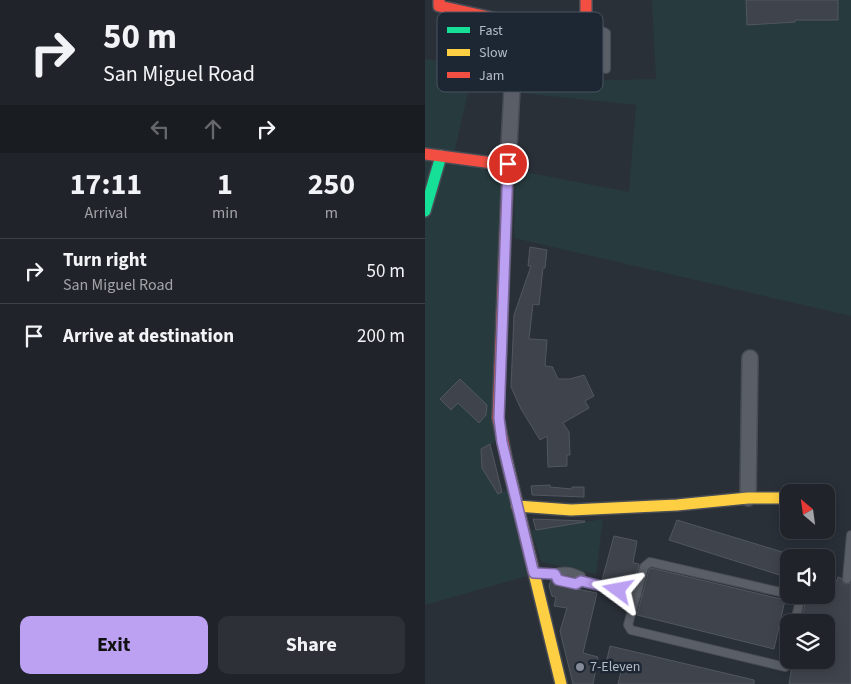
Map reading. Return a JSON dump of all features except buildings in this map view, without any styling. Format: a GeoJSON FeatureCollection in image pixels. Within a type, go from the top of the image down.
{"type":"FeatureCollection","features":[{"type":"Feature","properties":{"kind":"street"},"geometry":{"type":"LineString","coordinates":[[439,0],[439,6],[468,12]]}},
{"type":"Feature","properties":{"kind":"street"},"geometry":{"type":"LineString","coordinates":[[512,92],[499,418],[502,442],[560,684]]}},
{"type":"Feature","properties":{"kind":"street"},"geometry":{"type":"LineString","coordinates":[[425,154],[508,164]]}},
{"type":"Feature","properties":{"kind":"street"},"geometry":{"type":"LineString","coordinates":[[425,211],[441,156]]}},
{"type":"Feature","properties":{"kind":"street"},"geometry":{"type":"LineString","coordinates":[[748,498],[750,358]]}},
{"type":"Feature","properties":{"kind":"street"},"geometry":{"type":"LineString","coordinates":[[517,506],[571,510],[677,505],[748,498],[780,498]]}},
{"type":"Feature","properties":{"kind":"lane"},"geometry":{"type":"LineString","coordinates":[[603,32],[606,33],[606,69]]}},
{"type":"Feature","properties":{"kind":"lane"},"geometry":{"type":"LineString","coordinates":[[847,579],[851,535]]}},
{"type":"Feature","properties":{"kind":"lane"},"geometry":{"type":"LineString","coordinates":[[780,592],[650,562],[645,565],[628,625],[631,630],[780,666]]}},
{"type":"Feature","properties":{"kind":"lane"},"geometry":{"type":"LineString","coordinates":[[534,573],[555,574],[558,580],[576,584],[581,581],[637,594]]}},
{"type":"Feature","properties":{"kind":"green space"},"geometry":{"type":"Polygon","coordinates":[[[652,0],[851,0],[851,316],[514,238],[515,170],[629,192],[636,105],[521,92],[603,92],[603,80],[656,79],[652,0]]]}},
{"type":"Feature","properties":{"kind":"green space"},"geometry":{"type":"Polygon","coordinates":[[[425,59],[437,61],[437,92],[468,92],[452,163],[491,170],[503,181],[495,442],[481,449],[482,468],[498,494],[509,488],[527,576],[425,605],[425,59]]]}},
{"type":"Feature","properties":{"kind":"green space"},"geometry":{"type":"Polygon","coordinates":[[[603,519],[596,574],[542,562],[531,531],[603,519]]]}},
{"type":"Feature","properties":{"kind":"traffic: fast"},"geometry":{"type":"LineString","coordinates":[[425,211],[441,156]]}},
{"type":"Feature","properties":{"kind":"traffic: slow"},"geometry":{"type":"LineString","coordinates":[[507,462],[561,684]]}},
{"type":"Feature","properties":{"kind":"traffic: slow"},"geometry":{"type":"LineString","coordinates":[[517,506],[571,510],[677,505],[748,498],[780,498]]}},
{"type":"Feature","properties":{"kind":"traffic: jam"},"geometry":{"type":"LineString","coordinates":[[439,0],[439,6],[466,12]]}},
{"type":"Feature","properties":{"kind":"traffic: jam"},"geometry":{"type":"LineString","coordinates":[[586,0],[586,12]]}},
{"type":"Feature","properties":{"kind":"traffic: jam"},"geometry":{"type":"LineString","coordinates":[[425,154],[508,165],[498,418],[507,462]]}},
{"type":"Feature","properties":{"kind":"place","name":"7-Eleven"},"geometry":{"type":"Point","coordinates":[580,667]}},
{"type":"Feature","properties":{"kind":"route"},"geometry":{"type":"LineString","coordinates":[[508,164],[499,418],[502,442],[533,570],[534,573],[555,574],[558,580],[564,582],[576,584],[581,581],[618,590]]}}]}
